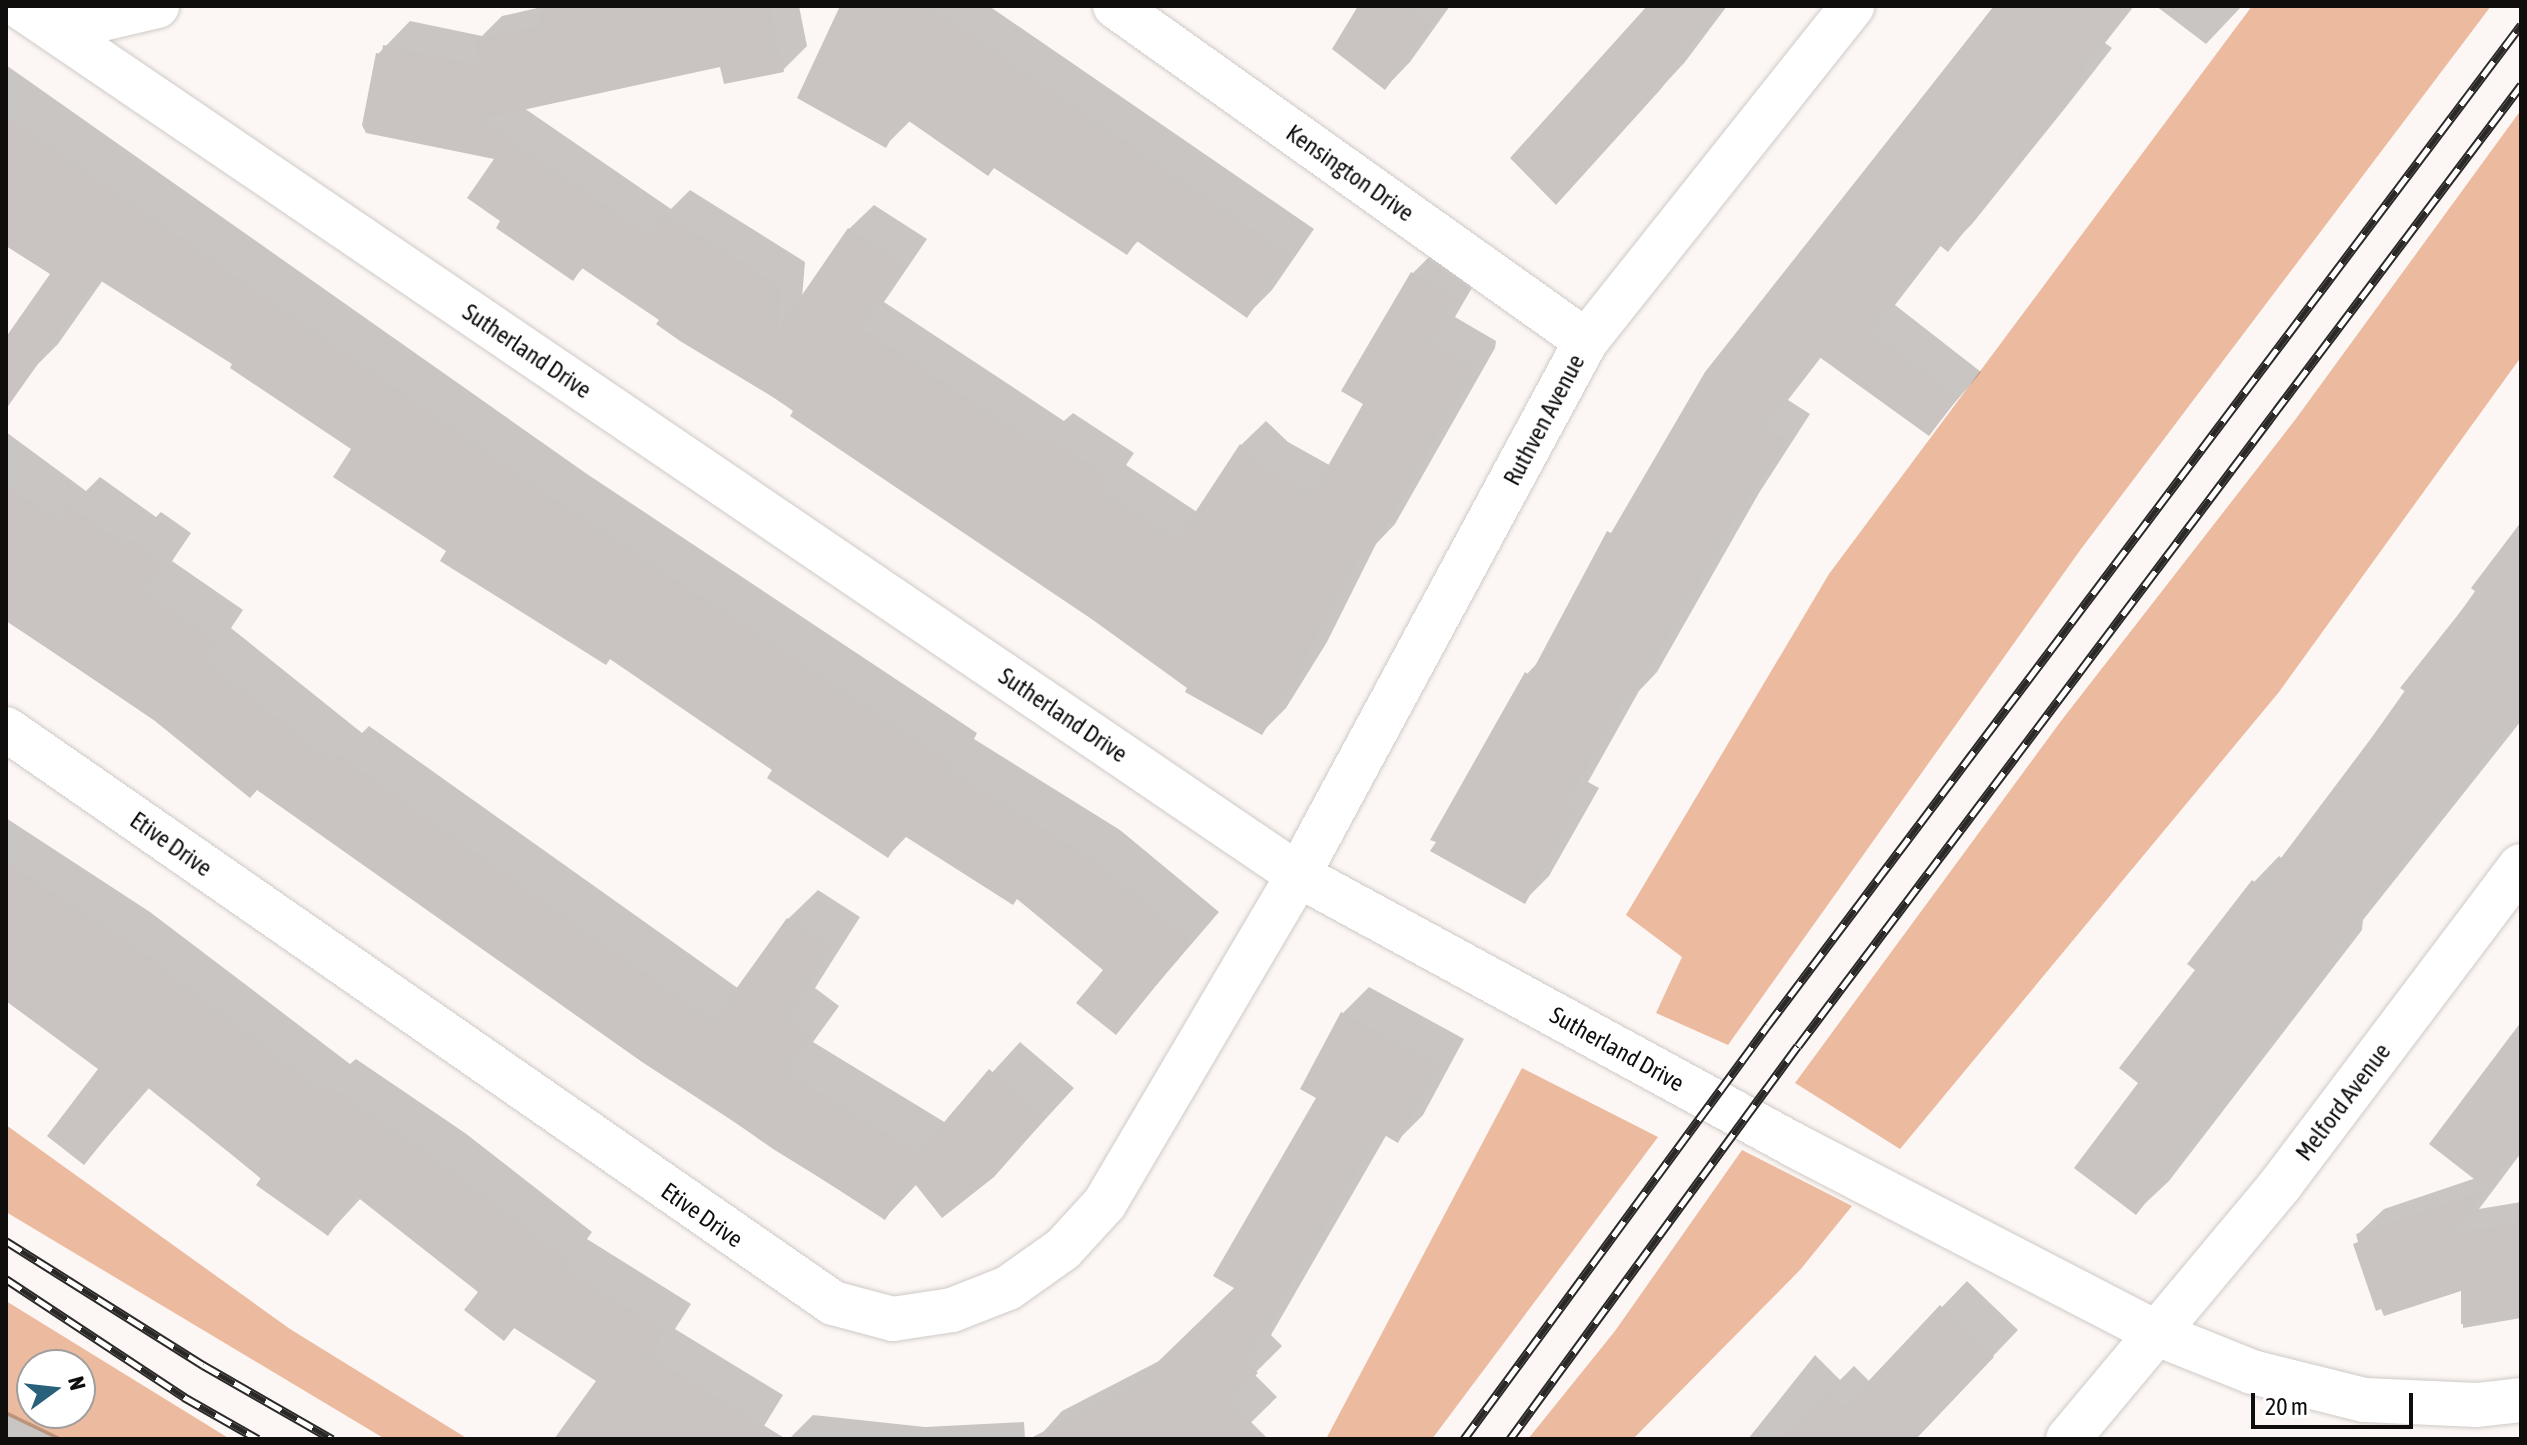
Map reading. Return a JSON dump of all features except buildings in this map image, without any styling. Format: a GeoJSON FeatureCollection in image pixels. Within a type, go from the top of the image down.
{"type":"FeatureCollection","features":[{"type":"Feature","properties":{"kind":"street","name":"Sutherland Drive"},"geometry":{"type":"LineString","coordinates":[[19,6],[1298,875],[1796,1146],[2160,1335],[2252,1372],[2364,1400],[2477,1405],[2521,1400]]}},
{"type":"Feature","properties":{"kind":"street"},"geometry":{"type":"LineString","coordinates":[[55,30],[157,6]]}},
{"type":"Feature","properties":{"kind":"street","name":"Kensington Drive"},"geometry":{"type":"LineString","coordinates":[[1115,6],[1586,341]]}},
{"type":"Feature","properties":{"kind":"street","name":"Ruthven Avenue"},"geometry":{"type":"LineString","coordinates":[[1298,875],[1586,341],[1852,6]]}},
{"type":"Feature","properties":{"kind":"street","name":"Etive Drive"},"geometry":{"type":"LineString","coordinates":[[6,729],[728,1234],[833,1303],[893,1319],[952,1310],[1008,1288],[1063,1249],[1095,1214],[1298,875]]}},
{"type":"Feature","properties":{"kind":"street","name":"Melford Avenue"},"geometry":{"type":"LineString","coordinates":[[2068,1439],[2160,1335],[2281,1184],[2521,866]]}},
{"type":"Feature","properties":{"kind":"shaded area"},"geometry":{"type":"Polygon","coordinates":[[[2252,6],[2491,6],[2081,549],[1728,1045],[1656,1013],[1682,957],[1626,915],[1829,574],[2252,6]]]}},
{"type":"Feature","properties":{"kind":"shaded area"},"geometry":{"type":"Polygon","coordinates":[[[2521,110],[2521,357],[2279,692],[1900,1149],[1795,1083],[2061,721],[2295,420],[2521,110]]]}},
{"type":"Feature","properties":{"kind":"shaded area"},"geometry":{"type":"Polygon","coordinates":[[[1522,1068],[1658,1137],[1432,1439],[1326,1439],[1522,1068]]]}},
{"type":"Feature","properties":{"kind":"shaded area"},"geometry":{"type":"Polygon","coordinates":[[[6,1125],[290,1329],[468,1439],[385,1439],[6,1212],[6,1125]]]}},
{"type":"Feature","properties":{"kind":"shaded area"},"geometry":{"type":"Polygon","coordinates":[[[1742,1150],[1852,1206],[1800,1270],[1633,1439],[1528,1439],[1615,1331],[1742,1150]]]}},
{"type":"Feature","properties":{"kind":"shaded area"},"geometry":{"type":"Polygon","coordinates":[[[6,1301],[84,1349],[16,1349],[16,1420],[6,1415],[6,1301]]]}},
{"type":"Feature","properties":{"kind":"shaded area"},"geometry":{"type":"Polygon","coordinates":[[[96,1356],[230,1439],[56,1439],[35,1429],[96,1429],[96,1356]]]}},
{"type":"Feature","properties":{"kind":"railway"},"geometry":{"type":"LineString","coordinates":[[1464,1439],[1768,1025],[2521,25]]}},
{"type":"Feature","properties":{"kind":"railway"},"geometry":{"type":"LineString","coordinates":[[1510,1439],[1798,1046],[2521,85]]}},
{"type":"Feature","properties":{"kind":"railway"},"geometry":{"type":"LineString","coordinates":[[6,1241],[203,1365],[332,1439]]}},
{"type":"Feature","properties":{"kind":"railway"},"geometry":{"type":"LineString","coordinates":[[6,1279],[184,1397],[258,1439]]}}]}
